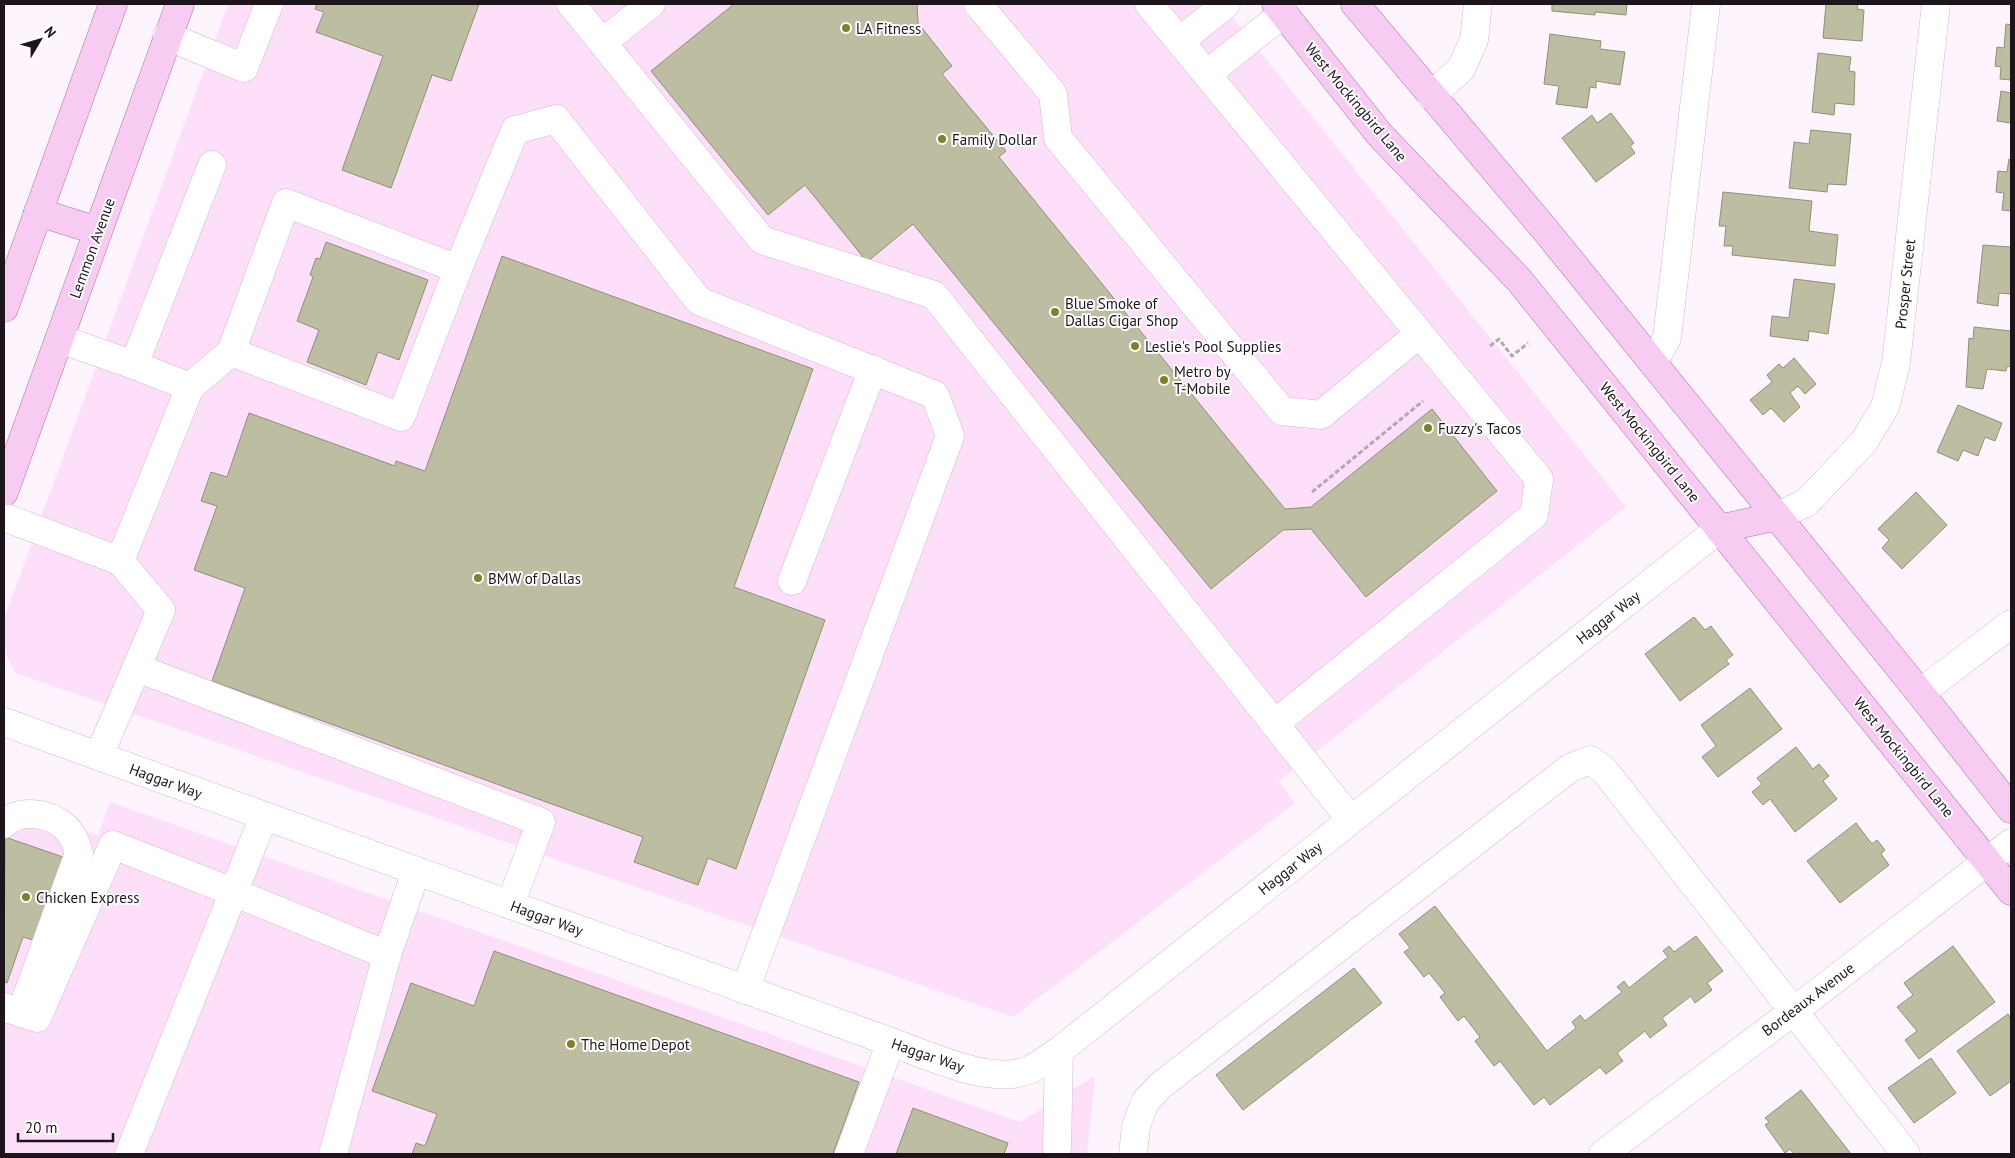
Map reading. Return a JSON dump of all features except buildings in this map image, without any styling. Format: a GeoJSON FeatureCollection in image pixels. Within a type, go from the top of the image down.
{"type":"FeatureCollection","features":[{"type":"Feature","properties":{"kind":"main road"},"geometry":{"type":"LineString","coordinates":[[4,308],[113,4]]}},
{"type":"Feature","properties":{"kind":"main road","name":"Lemmon Avenue"},"geometry":{"type":"LineString","coordinates":[[4,492],[180,4]]}},
{"type":"Feature","properties":{"kind":"main road"},"geometry":{"type":"LineString","coordinates":[[1355,4],[1547,232],[1920,693],[2011,809]]}},
{"type":"Feature","properties":{"kind":"main road","name":"West Mockingbird Lane"},"geometry":{"type":"LineString","coordinates":[[1283,7],[1380,135],[1519,280],[2011,891]]}},
{"type":"Feature","properties":{"kind":"main road"},"geometry":{"type":"LineString","coordinates":[[38,212],[98,231]]}},
{"type":"Feature","properties":{"kind":"main road"},"geometry":{"type":"LineString","coordinates":[[1719,529],[1777,516]]}},
{"type":"Feature","properties":{"kind":"street"},"geometry":{"type":"LineString","coordinates":[[167,36],[244,68],[268,4]]}},
{"type":"Feature","properties":{"kind":"street"},"geometry":{"type":"LineString","coordinates":[[571,4],[762,240],[934,295],[1351,820]]}},
{"type":"Feature","properties":{"kind":"street"},"geometry":{"type":"LineString","coordinates":[[603,42],[651,4]]}},
{"type":"Feature","properties":{"kind":"street"},"geometry":{"type":"LineString","coordinates":[[978,4],[1053,94],[1058,138],[1282,411],[1321,415],[1420,334]]}},
{"type":"Feature","properties":{"kind":"street"},"geometry":{"type":"LineString","coordinates":[[1149,4],[1539,479],[1534,515],[1274,724]]}},
{"type":"Feature","properties":{"kind":"street"},"geometry":{"type":"LineString","coordinates":[[1180,41],[1226,4]]}},
{"type":"Feature","properties":{"kind":"street"},"geometry":{"type":"LineString","coordinates":[[1431,96],[1461,69],[1474,40],[1478,4]]}},
{"type":"Feature","properties":{"kind":"street"},"geometry":{"type":"LineString","coordinates":[[1653,363],[1667,338],[1706,4]]}},
{"type":"Feature","properties":{"kind":"street","name":"Prosper Street"},"geometry":{"type":"LineString","coordinates":[[1777,516],[1806,503],[1863,443],[1885,407],[1896,363],[1936,4]]}},
{"type":"Feature","properties":{"kind":"street"},"geometry":{"type":"LineString","coordinates":[[1207,74],[1283,7]]}},
{"type":"Feature","properties":{"kind":"street"},"geometry":{"type":"LineString","coordinates":[[231,352],[401,418],[458,269],[515,130],[556,119],[699,301],[935,395],[950,436],[745,990]]}},
{"type":"Feature","properties":{"kind":"street"},"geometry":{"type":"LineString","coordinates":[[134,364],[212,166]]}},
{"type":"Feature","properties":{"kind":"street"},"geometry":{"type":"LineString","coordinates":[[120,561],[190,387],[231,352],[286,203],[458,269]]}},
{"type":"Feature","properties":{"kind":"street"},"geometry":{"type":"LineString","coordinates":[[60,339],[134,364],[190,387]]}},
{"type":"Feature","properties":{"kind":"street"},"geometry":{"type":"LineString","coordinates":[[792,581],[873,369]]}},
{"type":"Feature","properties":{"kind":"street"},"geometry":{"type":"LineString","coordinates":[[4,517],[120,561],[161,610],[98,756]]}},
{"type":"Feature","properties":{"kind":"street","name":"Haggar Way"},"geometry":{"type":"LineString","coordinates":[[4,722],[890,1042],[978,1073],[999,1075],[1028,1070],[1059,1051],[1719,529]]}},
{"type":"Feature","properties":{"kind":"street"},"geometry":{"type":"LineString","coordinates":[[1920,693],[2011,624]]}},
{"type":"Feature","properties":{"kind":"street"},"geometry":{"type":"LineString","coordinates":[[137,668],[542,822],[510,905]]}},
{"type":"Feature","properties":{"kind":"street"},"geometry":{"type":"LineString","coordinates":[[1133,1154],[1136,1126],[1144,1102],[1160,1086],[1570,768],[1590,760],[1604,770],[1906,1154]]}},
{"type":"Feature","properties":{"kind":"street"},"geometry":{"type":"LineString","coordinates":[[4,824],[15,816],[27,813],[52,818],[65,827],[74,839],[79,854],[12,1010],[38,1018],[113,845],[387,955]]}},
{"type":"Feature","properties":{"kind":"street"},"geometry":{"type":"LineString","coordinates":[[129,1154],[264,816]]}},
{"type":"Feature","properties":{"kind":"street","name":"Bordeaux Avenue"},"geometry":{"type":"LineString","coordinates":[[1603,1154],[2011,843]]}},
{"type":"Feature","properties":{"kind":"street"},"geometry":{"type":"LineString","coordinates":[[333,1154],[387,955],[416,871]]}},
{"type":"Feature","properties":{"kind":"street"},"geometry":{"type":"LineString","coordinates":[[849,1154],[890,1042]]}},
{"type":"Feature","properties":{"kind":"street"},"geometry":{"type":"LineString","coordinates":[[1057,1148],[1059,1051]]}},
{"type":"Feature","properties":{"kind":"path"},"geometry":{"type":"LineString","coordinates":[[1490,346],[1499,339],[1512,356],[1528,343]]}},
{"type":"Feature","properties":{"kind":"path"},"geometry":{"type":"LineString","coordinates":[[1312,492],[1423,401]]}},
{"type":"Feature","properties":{"kind":"shaded area"},"geometry":{"type":"Polygon","coordinates":[[[228,4],[1222,4],[1626,507],[1279,781],[1295,803],[1013,1017],[15,673],[4,650],[4,619],[228,4]]]}},
{"type":"Feature","properties":{"kind":"shaded area"},"geometry":{"type":"Polygon","coordinates":[[[110,802],[1020,1122],[1095,1076],[1087,1154],[4,1154],[4,803],[98,836],[110,802]]]}},
{"type":"Feature","properties":{"kind":"place","name":"LA Fitness"},"geometry":{"type":"Point","coordinates":[846,28]}},
{"type":"Feature","properties":{"kind":"place","name":"Family Dollar"},"geometry":{"type":"Point","coordinates":[942,139]}},
{"type":"Feature","properties":{"kind":"place","name":"Blue Smoke of Dallas Cigar Shop"},"geometry":{"type":"Point","coordinates":[1055,312]}},
{"type":"Feature","properties":{"kind":"place","name":"Leslie's Pool Supplies"},"geometry":{"type":"Point","coordinates":[1135,346]}},
{"type":"Feature","properties":{"kind":"place","name":"Metro by T-Mobile"},"geometry":{"type":"Point","coordinates":[1164,380]}},
{"type":"Feature","properties":{"kind":"place","name":"Fuzzy's Tacos"},"geometry":{"type":"Point","coordinates":[1428,428]}},
{"type":"Feature","properties":{"kind":"place","name":"BMW of Dallas"},"geometry":{"type":"Point","coordinates":[478,578]}},
{"type":"Feature","properties":{"kind":"place","name":"Chicken Express"},"geometry":{"type":"Point","coordinates":[26,897]}},
{"type":"Feature","properties":{"kind":"place","name":"The Home Depot"},"geometry":{"type":"Point","coordinates":[571,1044]}}]}
